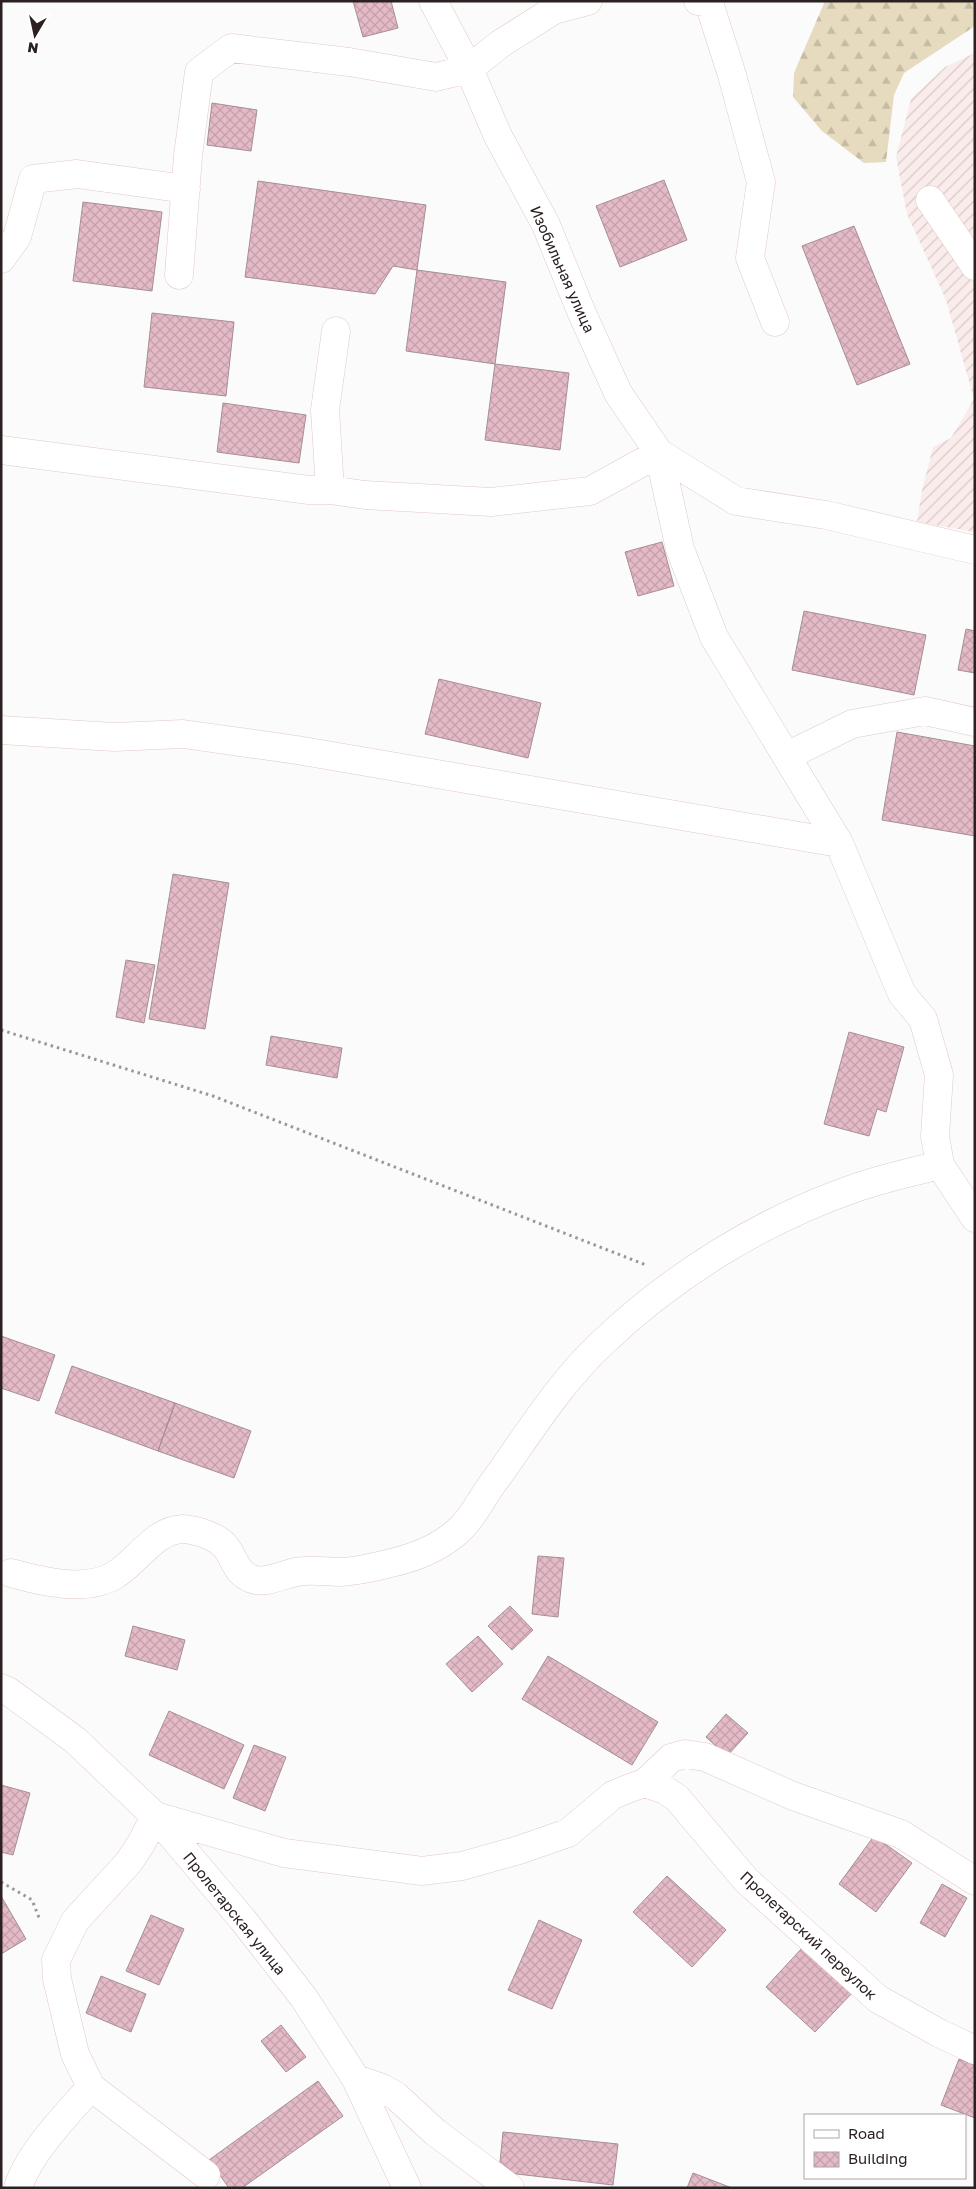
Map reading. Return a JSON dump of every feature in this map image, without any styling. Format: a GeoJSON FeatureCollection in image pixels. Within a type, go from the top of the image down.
{"type":"FeatureCollection","features":[{"type":"Feature","properties":{"kind":"street","name":"Изобильная улица"},"geometry":{"type":"LineString","coordinates":[[433,1],[469,69],[498,136],[546,225],[581,311],[618,393],[659,454]]}},
{"type":"Feature","properties":{"kind":"street"},"geometry":{"type":"LineString","coordinates":[[179,275],[199,72],[231,48],[348,62],[436,77],[469,69],[500,44],[554,10],[588,1]]}},
{"type":"Feature","properties":{"kind":"street"},"geometry":{"type":"LineString","coordinates":[[705,2],[732,74],[761,182],[750,258],[775,322]]}},
{"type":"Feature","properties":{"kind":"street"},"geometry":{"type":"LineString","coordinates":[[1,259],[17,237],[33,179],[77,174],[186,189]]}},
{"type":"Feature","properties":{"kind":"street"},"geometry":{"type":"LineString","coordinates":[[930,200],[975,266]]}},
{"type":"Feature","properties":{"kind":"street"},"geometry":{"type":"LineString","coordinates":[[330,490],[325,410],[336,331]]}},
{"type":"Feature","properties":{"kind":"street"},"geometry":{"type":"LineString","coordinates":[[1,450],[308,490],[492,502],[590,490],[659,454]]}},
{"type":"Feature","properties":{"kind":"street"},"geometry":{"type":"LineString","coordinates":[[659,454],[736,501],[826,515],[975,550]]}},
{"type":"Feature","properties":{"kind":"street"},"geometry":{"type":"LineString","coordinates":[[659,454],[680,549],[714,637],[839,843],[902,994],[923,1019],[939,1076],[935,1136],[940,1165],[975,1218]]}},
{"type":"Feature","properties":{"kind":"street"},"geometry":{"type":"LineString","coordinates":[[787,756],[852,724],[924,711],[975,722]]}},
{"type":"Feature","properties":{"kind":"street"},"geometry":{"type":"LineString","coordinates":[[1,730],[114,737],[182,734],[297,750],[839,843]]}},
{"type":"Feature","properties":{"kind":"street"},"geometry":{"type":"LineString","coordinates":[[11,1573],[57,1583],[96,1583],[115,1575],[167,1531],[186,1529],[211,1535],[225,1546],[240,1573],[254,1580],[276,1578],[298,1572],[343,1572],[388,1564],[432,1549],[453,1536],[470,1520],[481,1500],[558,1392],[597,1347],[634,1313],[676,1281],[725,1249],[771,1224],[824,1200],[860,1187],[940,1165]]}},
{"type":"Feature","properties":{"kind":"street","name":"Пролетарская улица"},"geometry":{"type":"LineString","coordinates":[[1,1688],[75,1740],[155,1816],[243,1920],[304,1998],[356,2079],[407,2188]]}},
{"type":"Feature","properties":{"kind":"street"},"geometry":{"type":"LineString","coordinates":[[206,2175],[91,2087],[75,2054],[57,1978],[56,1960],[75,1922],[129,1862],[155,1816],[284,1852],[422,1871],[462,1866],[519,1850],[568,1833],[613,1795],[645,1783],[672,1758],[686,1754],[705,1757],[793,1796],[901,1834],[975,1881]]}},
{"type":"Feature","properties":{"kind":"street","name":"Пролетарский переулок"},"geometry":{"type":"LineString","coordinates":[[645,1783],[665,1790],[676,1798],[746,1880],[878,1999],[939,2033],[975,2050]]}},
{"type":"Feature","properties":{"kind":"street"},"geometry":{"type":"LineString","coordinates":[[356,2079],[382,2088],[396,2096],[435,2132],[510,2188]]}},
{"type":"Feature","properties":{"kind":"street"},"geometry":{"type":"LineString","coordinates":[[18,2188],[31,2162],[56,2127],[91,2087]]}},
{"type":"Feature","properties":{"kind":"path"},"geometry":{"type":"LineString","coordinates":[[1,1030],[213,1096],[634,1259],[676,1281]]}},
{"type":"Feature","properties":{"kind":"path"},"geometry":{"type":"LineString","coordinates":[[1,1882],[32,1900],[56,1960]]}},
{"type":"Feature","properties":{"kind":"shaded area"},"geometry":{"type":"Polygon","coordinates":[[[975,53],[975,532],[917,522],[922,490],[933,447],[951,438],[974,399],[946,300],[907,214],[896,157],[911,99],[945,67],[975,53]]]}},
{"type":"Feature","properties":{"kind":"green space"},"geometry":{"type":"Polygon","coordinates":[[[825,1],[975,1],[975,26],[904,73],[894,95],[886,162],[864,163],[822,131],[793,97],[794,73],[825,1]]]}},
{"type":"Feature","properties":{"kind":"building"},"geometry":{"type":"Polygon","coordinates":[[[353,1],[391,1],[398,28],[363,37],[353,1]]]}},
{"type":"Feature","properties":{"kind":"building"},"geometry":{"type":"Polygon","coordinates":[[[212,103],[257,110],[251,151],[207,145],[212,103]]]}},
{"type":"Feature","properties":{"kind":"building"},"geometry":{"type":"Polygon","coordinates":[[[664,180],[687,240],[620,267],[596,206],[664,180]]]}},
{"type":"Feature","properties":{"kind":"building"},"geometry":{"type":"Polygon","coordinates":[[[258,181],[426,205],[417,270],[393,266],[375,294],[245,277],[258,181]]]}},
{"type":"Feature","properties":{"kind":"building"},"geometry":{"type":"Polygon","coordinates":[[[83,202],[162,212],[152,291],[73,281],[83,202]]]}},
{"type":"Feature","properties":{"kind":"building"},"geometry":{"type":"Polygon","coordinates":[[[854,226],[910,364],[857,385],[802,246],[854,226]]]}},
{"type":"Feature","properties":{"kind":"building"},"geometry":{"type":"Polygon","coordinates":[[[417,270],[506,282],[495,364],[406,351],[417,270]]]}},
{"type":"Feature","properties":{"kind":"building"},"geometry":{"type":"Polygon","coordinates":[[[152,313],[234,322],[226,396],[144,387],[152,313]]]}},
{"type":"Feature","properties":{"kind":"building"},"geometry":{"type":"Polygon","coordinates":[[[495,364],[569,373],[560,450],[485,440],[495,364]]]}},
{"type":"Feature","properties":{"kind":"building"},"geometry":{"type":"Polygon","coordinates":[[[223,403],[306,415],[299,463],[217,452],[223,403]]]}},
{"type":"Feature","properties":{"kind":"building"},"geometry":{"type":"Polygon","coordinates":[[[662,542],[674,586],[638,596],[625,552],[662,542]]]}},
{"type":"Feature","properties":{"kind":"building"},"geometry":{"type":"Polygon","coordinates":[[[804,611],[926,635],[914,695],[792,670],[804,611]]]}},
{"type":"Feature","properties":{"kind":"building"},"geometry":{"type":"Polygon","coordinates":[[[966,629],[975,631],[975,673],[958,670],[966,629]]]}},
{"type":"Feature","properties":{"kind":"building"},"geometry":{"type":"Polygon","coordinates":[[[439,679],[541,703],[528,758],[425,734],[439,679]]]}},
{"type":"Feature","properties":{"kind":"building"},"geometry":{"type":"Polygon","coordinates":[[[897,732],[975,746],[975,836],[882,820],[897,732]]]}},
{"type":"Feature","properties":{"kind":"building"},"geometry":{"type":"Polygon","coordinates":[[[173,874],[229,883],[205,1029],[149,1019],[173,874]]]}},
{"type":"Feature","properties":{"kind":"building"},"geometry":{"type":"Polygon","coordinates":[[[126,960],[155,965],[144,1023],[116,1017],[126,960]]]}},
{"type":"Feature","properties":{"kind":"building"},"geometry":{"type":"Polygon","coordinates":[[[849,1032],[904,1047],[886,1112],[877,1109],[869,1136],[824,1124],[849,1032]]]}},
{"type":"Feature","properties":{"kind":"building"},"geometry":{"type":"Polygon","coordinates":[[[271,1036],[342,1048],[337,1078],[266,1065],[271,1036]]]}},
{"type":"Feature","properties":{"kind":"building"},"geometry":{"type":"Polygon","coordinates":[[[1,1336],[55,1355],[39,1401],[1,1388],[1,1336]]]}},
{"type":"Feature","properties":{"kind":"building"},"geometry":{"type":"Polygon","coordinates":[[[72,1366],[175,1403],[158,1451],[55,1413],[72,1366]]]}},
{"type":"Feature","properties":{"kind":"building"},"geometry":{"type":"Polygon","coordinates":[[[175,1403],[251,1431],[234,1478],[158,1451],[175,1403]]]}},
{"type":"Feature","properties":{"kind":"building"},"geometry":{"type":"Polygon","coordinates":[[[538,1556],[564,1558],[558,1617],[532,1614],[538,1556]]]}},
{"type":"Feature","properties":{"kind":"building"},"geometry":{"type":"Polygon","coordinates":[[[510,1606],[533,1630],[512,1650],[488,1626],[510,1606]]]}},
{"type":"Feature","properties":{"kind":"building"},"geometry":{"type":"Polygon","coordinates":[[[133,1626],[185,1640],[177,1670],[125,1656],[133,1626]]]}},
{"type":"Feature","properties":{"kind":"building"},"geometry":{"type":"Polygon","coordinates":[[[478,1636],[503,1664],[472,1692],[446,1664],[478,1636]]]}},
{"type":"Feature","properties":{"kind":"building"},"geometry":{"type":"Polygon","coordinates":[[[548,1656],[658,1722],[632,1765],[522,1699],[548,1656]]]}},
{"type":"Feature","properties":{"kind":"building"},"geometry":{"type":"Polygon","coordinates":[[[169,1711],[244,1745],[224,1789],[149,1755],[169,1711]]]}},
{"type":"Feature","properties":{"kind":"building"},"geometry":{"type":"Polygon","coordinates":[[[726,1714],[748,1733],[727,1756],[706,1737],[726,1714]]]}},
{"type":"Feature","properties":{"kind":"building"},"geometry":{"type":"Polygon","coordinates":[[[254,1745],[286,1757],[265,1811],[233,1798],[254,1745]]]}},
{"type":"Feature","properties":{"kind":"building"},"geometry":{"type":"Polygon","coordinates":[[[1,1785],[30,1793],[13,1855],[1,1852],[1,1785]]]}},
{"type":"Feature","properties":{"kind":"building"},"geometry":{"type":"Polygon","coordinates":[[[874,1836],[912,1863],[876,1912],[839,1884],[874,1836]]]}},
{"type":"Feature","properties":{"kind":"building"},"geometry":{"type":"Polygon","coordinates":[[[667,1876],[726,1930],[692,1967],[633,1912],[667,1876]]]}},
{"type":"Feature","properties":{"kind":"building"},"geometry":{"type":"Polygon","coordinates":[[[942,1884],[967,1898],[945,1937],[920,1923],[942,1884]]]}},
{"type":"Feature","properties":{"kind":"building"},"geometry":{"type":"Polygon","coordinates":[[[1,1896],[26,1939],[1,1954],[1,1896]]]}},
{"type":"Feature","properties":{"kind":"building"},"geometry":{"type":"Polygon","coordinates":[[[151,1915],[184,1929],[159,1985],[126,1971],[151,1915]]]}},
{"type":"Feature","properties":{"kind":"building"},"geometry":{"type":"Polygon","coordinates":[[[539,1920],[582,1940],[552,2009],[508,1990],[539,1920]]]}},
{"type":"Feature","properties":{"kind":"building"},"geometry":{"type":"Polygon","coordinates":[[[804,1946],[853,1992],[815,2032],[766,1987],[804,1946]]]}},
{"type":"Feature","properties":{"kind":"building"},"geometry":{"type":"Polygon","coordinates":[[[101,1976],[146,1994],[131,2032],[86,2013],[101,1976]]]}},
{"type":"Feature","properties":{"kind":"building"},"geometry":{"type":"Polygon","coordinates":[[[281,2025],[306,2057],[286,2072],[261,2041],[281,2025]]]}},
{"type":"Feature","properties":{"kind":"building"},"geometry":{"type":"Polygon","coordinates":[[[959,2059],[975,2065],[975,2118],[941,2105],[959,2059]]]}},
{"type":"Feature","properties":{"kind":"building"},"geometry":{"type":"Polygon","coordinates":[[[318,2081],[343,2116],[242,2188],[229,2188],[209,2160],[318,2081]]]}},
{"type":"Feature","properties":{"kind":"building"},"geometry":{"type":"Polygon","coordinates":[[[503,2132],[618,2144],[613,2185],[499,2172],[503,2132]]]}},
{"type":"Feature","properties":{"kind":"building"},"geometry":{"type":"Polygon","coordinates":[[[693,2173],[732,2188],[687,2188],[693,2173]]]}}]}
